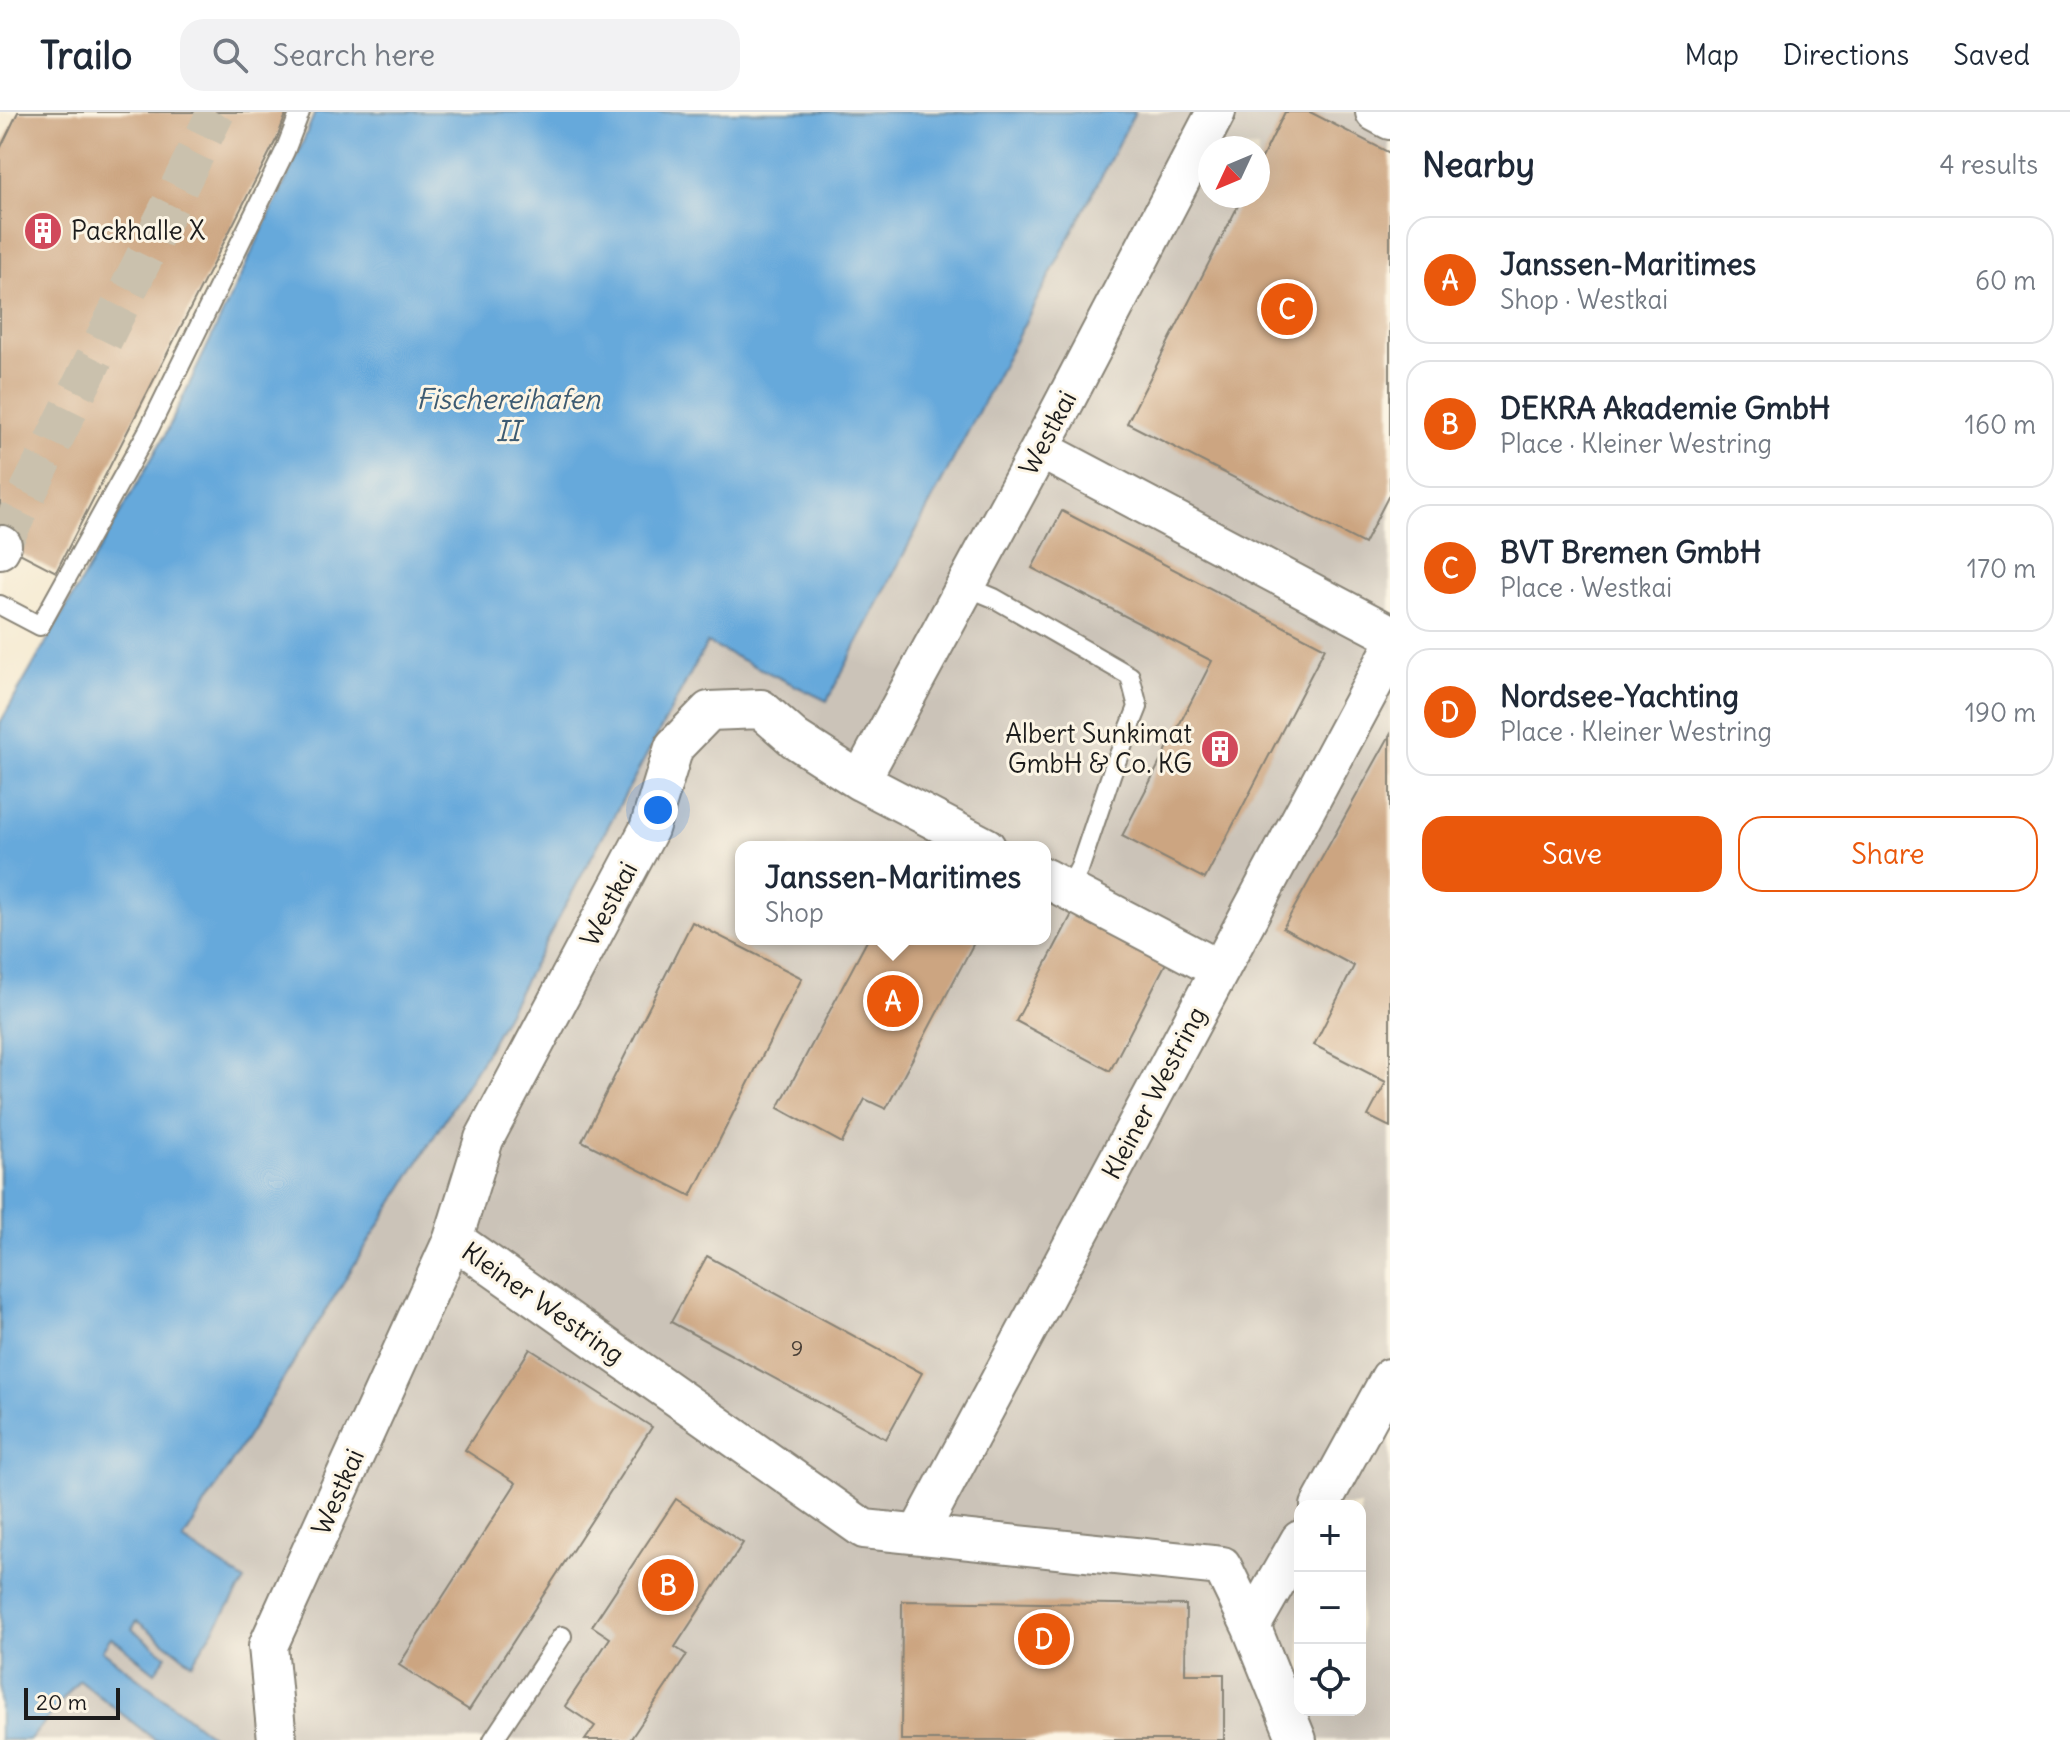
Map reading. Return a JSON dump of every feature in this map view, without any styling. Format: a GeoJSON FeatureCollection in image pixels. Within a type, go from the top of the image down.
{"type":"FeatureCollection","features":[{"type":"Feature","properties":{"kind":"street","name":"Westkai"},"geometry":{"type":"LineString","coordinates":[[277,1740],[268,1646],[453,1239],[484,1139],[649,829],[674,747],[709,711],[761,709],[795,739],[860,781],[1040,449],[1216,112]]}},
{"type":"Feature","properties":{"kind":"street"},"geometry":{"type":"LineString","coordinates":[[1375,112],[1390,120]]}},
{"type":"Feature","properties":{"kind":"street"},"geometry":{"type":"LineString","coordinates":[[1040,449],[1390,634]]}},
{"type":"Feature","properties":{"kind":"street","name":"Kleiner Westring"},"geometry":{"type":"LineString","coordinates":[[918,1534],[1390,652]]}},
{"type":"Feature","properties":{"kind":"street"},"geometry":{"type":"LineString","coordinates":[[860,781],[975,841]]}},
{"type":"Feature","properties":{"kind":"street"},"geometry":{"type":"LineString","coordinates":[[1056,884],[1220,970]]}},
{"type":"Feature","properties":{"kind":"street","name":"Kleiner Westring"},"geometry":{"type":"LineString","coordinates":[[453,1239],[864,1529],[1222,1566],[1251,1626]]}},
{"type":"Feature","properties":{"kind":"street"},"geometry":{"type":"LineString","coordinates":[[1323,1500],[1390,1378]]}},
{"type":"Feature","properties":{"kind":"street"},"geometry":{"type":"LineString","coordinates":[[1294,1551],[1251,1626],[1297,1740]]}},
{"type":"Feature","properties":{"kind":"lane"},"geometry":{"type":"LineString","coordinates":[[0,605],[40,626],[149,429],[285,151],[300,112]]}},
{"type":"Feature","properties":{"kind":"lane"},"geometry":{"type":"LineString","coordinates":[[965,586],[994,598],[1130,676],[1138,707],[1080,867],[1056,884]]}},
{"type":"Feature","properties":{"kind":"lane"},"geometry":{"type":"LineString","coordinates":[[493,1740],[562,1636]]}},
{"type":"Feature","properties":{"kind":"shaded area"},"geometry":{"type":"Polygon","coordinates":[[[1135,112],[1390,112],[1390,1740],[217,1740],[102,1650],[111,1637],[156,1671],[131,1628],[136,1621],[193,1663],[183,1540],[483,1058],[707,642],[827,701],[1135,112]]]}},
{"type":"Feature","properties":{"kind":"shaded area"},"geometry":{"type":"Polygon","coordinates":[[[78,1679],[155,1740],[30,1740],[78,1679]]]}},
{"type":"Feature","properties":{"kind":"water","name":"Fischereihafen II"},"geometry":{"type":"Polygon","coordinates":[[[315,112],[1135,112],[827,701],[707,643],[483,1058],[183,1540],[245,1581],[192,1663],[137,1621],[132,1629],[167,1656],[155,1672],[111,1637],[102,1650],[217,1740],[155,1740],[79,1680],[30,1740],[0,1740],[0,723],[166,433],[294,163],[315,112]]]}},
{"type":"Feature","properties":{"kind":"building"},"geometry":{"type":"Polygon","coordinates":[[[18,112],[287,112],[277,138],[56,572],[0,543],[0,149],[18,112]]]}},
{"type":"Feature","properties":{"kind":"building"},"geometry":{"type":"Polygon","coordinates":[[[1285,112],[1310,112],[1390,153],[1390,493],[1364,544],[1127,423],[1237,208],[1270,208],[1270,142],[1285,112]]]}},
{"type":"Feature","properties":{"kind":"building","name":"Albert Sunkimat GmbH & Co. KG"},"geometry":{"type":"Polygon","coordinates":[[[1062,511],[1325,648],[1205,879],[1122,836],[1212,661],[1032,568],[1062,511]]]}},
{"type":"Feature","properties":{"kind":"building"},"geometry":{"type":"Polygon","coordinates":[[[1390,735],[1390,1127],[1368,1116],[1386,1082],[1314,1045],[1354,966],[1283,928],[1390,735]]]}},
{"type":"Feature","properties":{"kind":"building"},"geometry":{"type":"Polygon","coordinates":[[[1072,914],[1166,963],[1110,1071],[1016,1021],[1072,914]]]}},
{"type":"Feature","properties":{"kind":"building"},"geometry":{"type":"Polygon","coordinates":[[[692,922],[802,978],[691,1196],[582,1141],[692,922]]]}},
{"type":"Feature","properties":{"kind":"building"},"geometry":{"type":"Polygon","coordinates":[[[865,945],[973,945],[886,1109],[865,1099],[842,1143],[778,1108],[865,945]]]}},
{"type":"Feature","properties":{"kind":"building"},"geometry":{"type":"Polygon","coordinates":[[[707,1256],[922,1373],[886,1439],[671,1322],[707,1256]]]}},
{"type":"Feature","properties":{"kind":"building"},"geometry":{"type":"Polygon","coordinates":[[[530,1349],[652,1427],[469,1710],[399,1665],[516,1483],[465,1450],[530,1349]]]}},
{"type":"Feature","properties":{"kind":"building"},"geometry":{"type":"Polygon","coordinates":[[[676,1499],[743,1543],[675,1647],[687,1655],[630,1740],[585,1740],[595,1726],[565,1706],[610,1638],[592,1626],[676,1499]]]}},
{"type":"Feature","properties":{"kind":"building"},"geometry":{"type":"Polygon","coordinates":[[[902,1601],[1186,1605],[1185,1674],[1224,1674],[1224,1740],[901,1740],[902,1601]]]}},
{"type":"Feature","properties":{"kind":"tunnel"},"geometry":{"type":"LineString","coordinates":[[2,545],[216,112]]}},
{"type":"Feature","properties":{"kind":"place","name":"Packhalle X"},"geometry":{"type":"Point","coordinates":[43,231]}},
{"type":"Feature","properties":{"kind":"place","name":"BVT Bremen GmbH"},"geometry":{"type":"Point","coordinates":[1287,309]}},
{"type":"Feature","properties":{"kind":"place","name":"Albert Sunkimat GmbH & Co. KG"},"geometry":{"type":"Point","coordinates":[1220,749]}},
{"type":"Feature","properties":{"kind":"place","name":"Janssen-Maritimes"},"geometry":{"type":"Point","coordinates":[893,1001]}},
{"type":"Feature","properties":{"kind":"place","name":"DEKRA Akademie GmbH"},"geometry":{"type":"Point","coordinates":[668,1585]}},
{"type":"Feature","properties":{"kind":"place","name":"Nordsee-Yachting"},"geometry":{"type":"Point","coordinates":[1044,1639]}}]}
